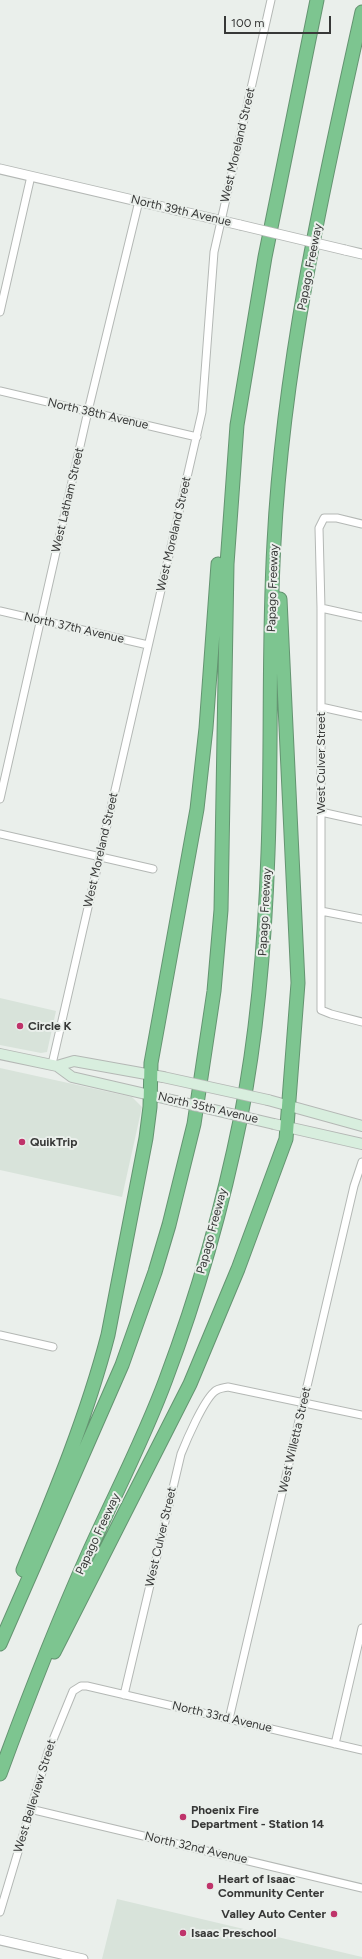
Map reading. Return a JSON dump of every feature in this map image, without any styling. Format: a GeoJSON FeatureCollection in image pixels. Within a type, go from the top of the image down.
{"type":"FeatureCollection","features":[{"type":"Feature","properties":{"kind":"highway"},"geometry":{"type":"LineString","coordinates":[[0,1631],[16,1586],[65,1467],[89,1402],[108,1335],[146,1138],[156,1096],[157,1076],[151,1063],[197,809],[212,667],[220,537],[265,257],[316,0]]}},
{"type":"Feature","properties":{"kind":"highway","name":"Papago Freeway"},"geometry":{"type":"LineString","coordinates":[[0,1774],[22,1712],[90,1550],[134,1455],[165,1382],[202,1270],[223,1191],[240,1118],[256,1018],[264,944],[268,851],[274,545],[282,436],[309,266],[362,12]]}},
{"type":"Feature","properties":{"kind":"highway"},"geometry":{"type":"LineString","coordinates":[[350,64],[362,26]]}},
{"type":"Feature","properties":{"kind":"highway"},"geometry":{"type":"LineString","coordinates":[[0,1644],[76,1474],[125,1358],[155,1272],[169,1225],[194,1124],[214,991],[221,910],[227,564],[238,425]]}},
{"type":"Feature","properties":{"kind":"highway"},"geometry":{"type":"LineString","coordinates":[[22,1712],[74,1617],[102,1555],[184,1397],[238,1269],[286,1139],[288,1127],[285,1104],[298,983],[295,896],[283,682],[279,580],[278,476]]}},
{"type":"Feature","properties":{"kind":"main road","name":"North 35th Avenue"},"geometry":{"type":"LineString","coordinates":[[0,1054],[55,1065],[72,1076],[362,1144]]}},
{"type":"Feature","properties":{"kind":"main road","name":"North 35th Avenue"},"geometry":{"type":"LineString","coordinates":[[55,1065],[74,1061],[157,1076],[285,1104],[362,1126]]}},
{"type":"Feature","properties":{"kind":"street","name":"West Moreland Street"},"geometry":{"type":"LineString","coordinates":[[55,1065],[99,857],[197,436],[204,397],[212,263],[271,0]]}},
{"type":"Feature","properties":{"kind":"street","name":"North 39th Avenue"},"geometry":{"type":"LineString","coordinates":[[0,169],[362,254]]}},
{"type":"Feature","properties":{"kind":"street"},"geometry":{"type":"LineString","coordinates":[[0,312],[31,176]]}},
{"type":"Feature","properties":{"kind":"street","name":"West Latham Street"},"geometry":{"type":"LineString","coordinates":[[0,799],[88,411],[139,201]]}},
{"type":"Feature","properties":{"kind":"street","name":"North 38th Avenue"},"geometry":{"type":"LineString","coordinates":[[0,391],[197,436]]}},
{"type":"Feature","properties":{"kind":"street","name":"West Culver Street"},"geometry":{"type":"LineString","coordinates":[[362,524],[336,518],[324,518],[319,528],[321,608],[321,1010],[362,1022]]}},
{"type":"Feature","properties":{"kind":"street"},"geometry":{"type":"LineString","coordinates":[[321,608],[362,617]]}},
{"type":"Feature","properties":{"kind":"street","name":"North 37th Avenue"},"geometry":{"type":"LineString","coordinates":[[0,611],[148,645]]}},
{"type":"Feature","properties":{"kind":"street"},"geometry":{"type":"LineString","coordinates":[[321,707],[362,716]]}},
{"type":"Feature","properties":{"kind":"street"},"geometry":{"type":"LineString","coordinates":[[321,812],[362,821]]}},
{"type":"Feature","properties":{"kind":"street"},"geometry":{"type":"LineString","coordinates":[[0,834],[153,869]]}},
{"type":"Feature","properties":{"kind":"street"},"geometry":{"type":"LineString","coordinates":[[321,911],[362,919]]}},
{"type":"Feature","properties":{"kind":"street","name":"West Willetta Street"},"geometry":{"type":"LineString","coordinates":[[229,1719],[354,1186],[362,1162]]}},
{"type":"Feature","properties":{"kind":"street"},"geometry":{"type":"LineString","coordinates":[[354,1186],[362,1188]]}},
{"type":"Feature","properties":{"kind":"street"},"geometry":{"type":"LineString","coordinates":[[0,1335],[53,1347]]}},
{"type":"Feature","properties":{"kind":"street","name":"West Culver Street"},"geometry":{"type":"LineString","coordinates":[[124,1695],[181,1454],[192,1430],[213,1393],[220,1388],[228,1387],[303,1403]]}},
{"type":"Feature","properties":{"kind":"street"},"geometry":{"type":"LineString","coordinates":[[303,1403],[362,1415]]}},
{"type":"Feature","properties":{"kind":"street"},"geometry":{"type":"LineString","coordinates":[[335,1744],[362,1628]]}},
{"type":"Feature","properties":{"kind":"street","name":"North 33rd Avenue"},"geometry":{"type":"LineString","coordinates":[[81,1686],[362,1750]]}},
{"type":"Feature","properties":{"kind":"street","name":"West Belleview Street"},"geometry":{"type":"LineString","coordinates":[[0,1912],[30,1809],[55,1732],[73,1691],[81,1686]]}},
{"type":"Feature","properties":{"kind":"street","name":"North 32nd Avenue"},"geometry":{"type":"LineString","coordinates":[[30,1809],[362,1888]]}},
{"type":"Feature","properties":{"kind":"street"},"geometry":{"type":"LineString","coordinates":[[0,1940],[83,1959]]}},
{"type":"Feature","properties":{"kind":"shaded area"},"geometry":{"type":"Polygon","coordinates":[[[0,998],[56,1011],[47,1052],[41,1053],[0,1045],[0,998]]]}},
{"type":"Feature","properties":{"kind":"shaded area"},"geometry":{"type":"Polygon","coordinates":[[[0,1068],[132,1097],[142,1107],[122,1197],[0,1170],[0,1068]]]}},
{"type":"Feature","properties":{"kind":"shaded area","name":"Isaac Preschool"},"geometry":{"type":"Polygon","coordinates":[[[117,1899],[362,1957],[362,1959],[102,1959],[117,1899]]]}},
{"type":"Feature","properties":{"kind":"place","name":"Circle K"},"geometry":{"type":"Point","coordinates":[20,1026]}},
{"type":"Feature","properties":{"kind":"place","name":"QuikTrip"},"geometry":{"type":"Point","coordinates":[22,1142]}},
{"type":"Feature","properties":{"kind":"place","name":"Phoenix Fire Department - Station 14"},"geometry":{"type":"Point","coordinates":[183,1817]}},
{"type":"Feature","properties":{"kind":"place","name":"Heart of Isaac Community Center"},"geometry":{"type":"Point","coordinates":[210,1886]}},
{"type":"Feature","properties":{"kind":"place","name":"Valley Auto Center"},"geometry":{"type":"Point","coordinates":[334,1914]}},
{"type":"Feature","properties":{"kind":"place","name":"Isaac Preschool"},"geometry":{"type":"Point","coordinates":[183,1933]}}]}
